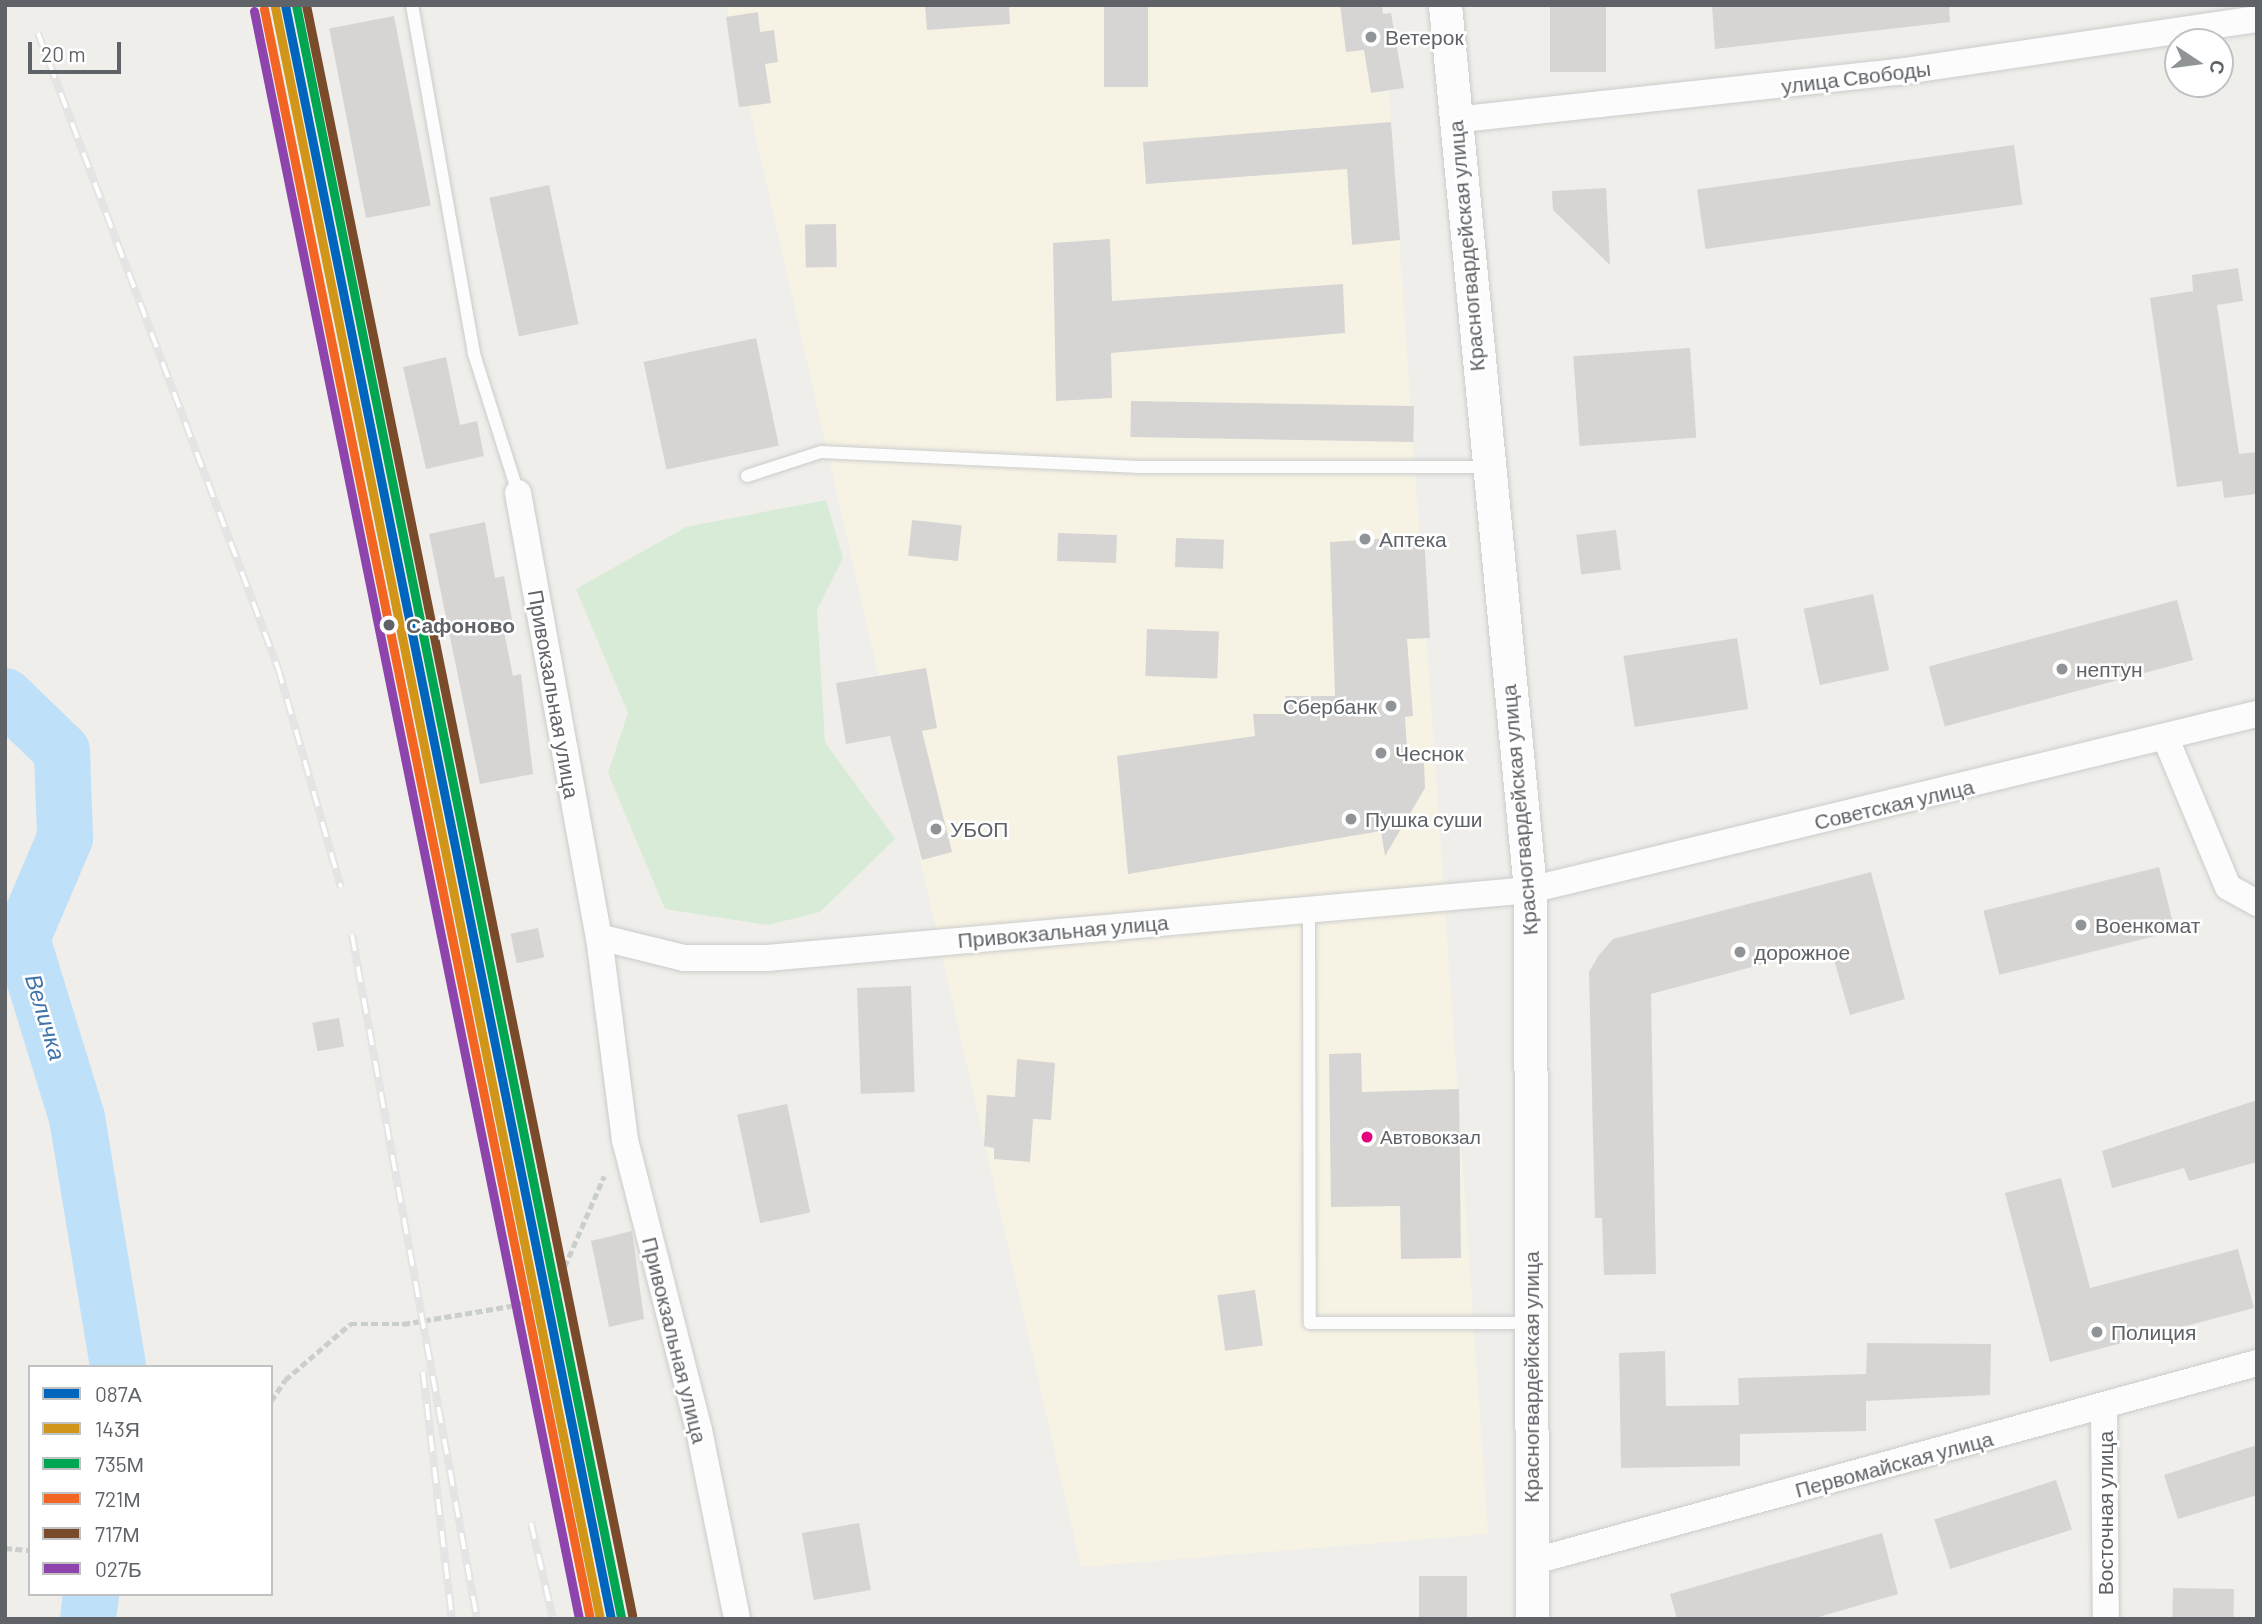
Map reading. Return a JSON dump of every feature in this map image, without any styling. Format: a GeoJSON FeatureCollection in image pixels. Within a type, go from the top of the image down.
{"type":"FeatureCollection","features":[{"type":"Feature","properties":{"kind":"street","name":"Красногвардейская улица"},"geometry":{"type":"LineString","coordinates":[[1445,5],[1487,467],[1530,890],[1532,1619]]}},
{"type":"Feature","properties":{"kind":"street","name":"улица Свободы"},"geometry":{"type":"LineString","coordinates":[[1454,120],[1898,72],[2257,19]]}},
{"type":"Feature","properties":{"kind":"street","name":"Привокзальная улица"},"geometry":{"type":"LineString","coordinates":[[518,493],[599,937],[625,1140],[699,1430],[737,1619]]}},
{"type":"Feature","properties":{"kind":"street","name":"Советская улица"},"geometry":{"type":"LineString","coordinates":[[1530,890],[2166,739],[2257,714]]}},
{"type":"Feature","properties":{"kind":"street"},"geometry":{"type":"LineString","coordinates":[[2166,739],[2228,887],[2257,903]]}},
{"type":"Feature","properties":{"kind":"street","name":"Привокзальная улица"},"geometry":{"type":"LineString","coordinates":[[599,937],[684,958],[767,958],[1530,890]]}},
{"type":"Feature","properties":{"kind":"street","name":"Первомайская улица"},"geometry":{"type":"LineString","coordinates":[[1531,1562],[2257,1363]]}},
{"type":"Feature","properties":{"kind":"street","name":"Восточная улица"},"geometry":{"type":"LineString","coordinates":[[2104,1407],[2106,1619]]}},
{"type":"Feature","properties":{"kind":"lane"},"geometry":{"type":"LineString","coordinates":[[412,5],[474,354],[518,493]]}},
{"type":"Feature","properties":{"kind":"lane"},"geometry":{"type":"LineString","coordinates":[[747,476],[821,452],[1139,467],[1487,467]]}},
{"type":"Feature","properties":{"kind":"lane"},"geometry":{"type":"LineString","coordinates":[[1309,909],[1310,1323],[1531,1323]]}},
{"type":"Feature","properties":{"kind":"path"},"geometry":{"type":"LineString","coordinates":[[273,1398],[285,1380],[350,1324],[403,1324],[516,1305],[547,1293],[556,1286],[586,1205],[625,1140]]}},
{"type":"Feature","properties":{"kind":"path"},"geometry":{"type":"LineString","coordinates":[[5,1548],[28,1550]]}},
{"type":"Feature","properties":{"kind":"shaded area"},"geometry":{"type":"Polygon","coordinates":[[[726,5],[1383,5],[1488,1534],[1081,1567],[726,5]]]}},
{"type":"Feature","properties":{"kind":"green space"},"geometry":{"type":"Polygon","coordinates":[[[826,500],[843,558],[817,610],[825,742],[895,839],[820,912],[768,925],[665,909],[608,773],[628,713],[576,589],[686,527],[826,500]]]}},
{"type":"Feature","properties":{"kind":"building"},"geometry":{"type":"Polygon","coordinates":[[[925,5],[1009,5],[1010,24],[927,30],[925,5]]]}},
{"type":"Feature","properties":{"kind":"building"},"geometry":{"type":"Polygon","coordinates":[[[1104,5],[1148,5],[1148,87],[1104,87],[1104,5]]]}},
{"type":"Feature","properties":{"kind":"building"},"geometry":{"type":"Polygon","coordinates":[[[1340,5],[1382,5],[1383,14],[1391,13],[1404,88],[1371,93],[1364,50],[1346,52],[1340,5]]]}},
{"type":"Feature","properties":{"kind":"building"},"geometry":{"type":"Polygon","coordinates":[[[1550,5],[1606,5],[1606,72],[1550,72],[1550,5]]]}},
{"type":"Feature","properties":{"kind":"building"},"geometry":{"type":"Polygon","coordinates":[[[1712,5],[1949,5],[1950,22],[1715,49],[1712,5]]]}},
{"type":"Feature","properties":{"kind":"building"},"geometry":{"type":"Polygon","coordinates":[[[758,12],[760,32],[774,30],[778,62],[765,64],[771,103],[739,107],[726,17],[758,12]]]}},
{"type":"Feature","properties":{"kind":"building"},"geometry":{"type":"Polygon","coordinates":[[[394,16],[431,205],[366,218],[329,29],[394,16]]]}},
{"type":"Feature","properties":{"kind":"building"},"geometry":{"type":"Polygon","coordinates":[[[1391,122],[1400,240],[1352,245],[1347,169],[1146,184],[1143,142],[1391,122]]]}},
{"type":"Feature","properties":{"kind":"building"},"geometry":{"type":"Polygon","coordinates":[[[2014,145],[2022,204],[1705,249],[1697,190],[2014,145]]]}},
{"type":"Feature","properties":{"kind":"building"},"geometry":{"type":"Polygon","coordinates":[[[549,185],[579,324],[519,337],[489,198],[549,185]]]}},
{"type":"Feature","properties":{"kind":"building"},"geometry":{"type":"Polygon","coordinates":[[[1606,188],[1610,265],[1553,210],[1552,191],[1606,188]]]}},
{"type":"Feature","properties":{"kind":"building"},"geometry":{"type":"Polygon","coordinates":[[[836,224],[837,267],[806,268],[805,225],[836,224]]]}},
{"type":"Feature","properties":{"kind":"building"},"geometry":{"type":"Polygon","coordinates":[[[1110,239],[1112,301],[1343,284],[1345,333],[1111,353],[1112,398],[1056,401],[1053,243],[1110,239]]]}},
{"type":"Feature","properties":{"kind":"building"},"geometry":{"type":"Polygon","coordinates":[[[2238,268],[2243,301],[2217,305],[2239,454],[2257,452],[2257,494],[2224,498],[2222,481],[2177,487],[2150,298],[2193,291],[2192,275],[2238,268]]]}},
{"type":"Feature","properties":{"kind":"building"},"geometry":{"type":"Polygon","coordinates":[[[756,338],[779,446],[666,470],[644,362],[756,338]]]}},
{"type":"Feature","properties":{"kind":"building"},"geometry":{"type":"Polygon","coordinates":[[[1690,348],[1696,438],[1580,446],[1573,356],[1690,348]]]}},
{"type":"Feature","properties":{"kind":"building"},"geometry":{"type":"Polygon","coordinates":[[[446,357],[460,425],[477,421],[484,456],[426,469],[403,367],[446,357]]]}},
{"type":"Feature","properties":{"kind":"building"},"geometry":{"type":"Polygon","coordinates":[[[1131,401],[1414,406],[1413,442],[1130,437],[1131,401]]]}},
{"type":"Feature","properties":{"kind":"building"},"geometry":{"type":"Polygon","coordinates":[[[912,520],[962,525],[958,561],[908,556],[912,520]]]}},
{"type":"Feature","properties":{"kind":"building"},"geometry":{"type":"Polygon","coordinates":[[[485,522],[495,578],[504,576],[513,625],[503,627],[513,676],[521,674],[533,774],[480,784],[429,534],[485,522]]]}},
{"type":"Feature","properties":{"kind":"building"},"geometry":{"type":"Polygon","coordinates":[[[1616,530],[1621,570],[1581,575],[1576,535],[1616,530]]]}},
{"type":"Feature","properties":{"kind":"building"},"geometry":{"type":"Polygon","coordinates":[[[1058,533],[1117,535],[1116,563],[1057,561],[1058,533]]]}},
{"type":"Feature","properties":{"kind":"building"},"geometry":{"type":"Polygon","coordinates":[[[1424,536],[1430,638],[1407,639],[1413,716],[1405,717],[1408,764],[1424,763],[1425,788],[1385,856],[1381,831],[1128,874],[1117,756],[1255,736],[1253,714],[1288,714],[1285,696],[1335,696],[1330,542],[1424,536]]]}},
{"type":"Feature","properties":{"kind":"building"},"geometry":{"type":"Polygon","coordinates":[[[1176,538],[1224,540],[1223,569],[1175,567],[1176,538]]]}},
{"type":"Feature","properties":{"kind":"building"},"geometry":{"type":"Polygon","coordinates":[[[1873,594],[1889,670],[1820,685],[1804,609],[1873,594]]]}},
{"type":"Feature","properties":{"kind":"building"},"geometry":{"type":"Polygon","coordinates":[[[2177,600],[2193,660],[1945,726],[1929,667],[2177,600]]]}},
{"type":"Feature","properties":{"kind":"building"},"geometry":{"type":"Polygon","coordinates":[[[1147,629],[1219,632],[1217,678],[1145,676],[1147,629]]]}},
{"type":"Feature","properties":{"kind":"building"},"geometry":{"type":"Polygon","coordinates":[[[1737,638],[1748,709],[1635,727],[1623,656],[1737,638]]]}},
{"type":"Feature","properties":{"kind":"building"},"geometry":{"type":"Polygon","coordinates":[[[926,668],[937,728],[922,731],[952,852],[922,860],[890,736],[846,744],[836,683],[926,668]]]}},
{"type":"Feature","properties":{"kind":"building"},"geometry":{"type":"Polygon","coordinates":[[[2159,867],[2175,931],[1999,975],[1983,911],[2159,867]]]}},
{"type":"Feature","properties":{"kind":"building"},"geometry":{"type":"Polygon","coordinates":[[[1871,872],[1905,999],[1850,1015],[1830,946],[1651,994],[1656,1274],[1604,1275],[1602,1218],[1595,1218],[1589,972],[1599,955],[1613,939],[1871,872]]]}},
{"type":"Feature","properties":{"kind":"building"},"geometry":{"type":"Polygon","coordinates":[[[538,928],[544,957],[517,963],[511,934],[538,928]]]}},
{"type":"Feature","properties":{"kind":"building"},"geometry":{"type":"Polygon","coordinates":[[[911,986],[915,1092],[861,1094],[857,988],[911,986]]]}},
{"type":"Feature","properties":{"kind":"building"},"geometry":{"type":"Polygon","coordinates":[[[339,1018],[344,1047],[317,1051],[312,1023],[339,1018]]]}},
{"type":"Feature","properties":{"kind":"building"},"geometry":{"type":"Polygon","coordinates":[[[1361,1053],[1362,1092],[1459,1089],[1461,1258],[1401,1259],[1400,1206],[1331,1207],[1329,1054],[1361,1053]]]}},
{"type":"Feature","properties":{"kind":"building"},"geometry":{"type":"Polygon","coordinates":[[[1017,1059],[1055,1063],[1051,1120],[1033,1119],[1030,1162],[994,1159],[994,1148],[984,1146],[987,1095],[1015,1097],[1017,1059]]]}},
{"type":"Feature","properties":{"kind":"building"},"geometry":{"type":"Polygon","coordinates":[[[2257,1100],[2257,1162],[2189,1181],[2184,1168],[2112,1188],[2102,1151],[2257,1100]]]}},
{"type":"Feature","properties":{"kind":"building"},"geometry":{"type":"Polygon","coordinates":[[[787,1104],[810,1213],[760,1223],[737,1115],[787,1104]]]}},
{"type":"Feature","properties":{"kind":"building"},"geometry":{"type":"Polygon","coordinates":[[[2061,1178],[2090,1288],[2238,1249],[2254,1308],[2050,1362],[2005,1193],[2061,1178]]]}},
{"type":"Feature","properties":{"kind":"building"},"geometry":{"type":"Polygon","coordinates":[[[632,1231],[644,1319],[609,1327],[591,1241],[632,1231]]]}},
{"type":"Feature","properties":{"kind":"building"},"geometry":{"type":"Polygon","coordinates":[[[1255,1290],[1263,1345],[1225,1351],[1217,1295],[1255,1290]]]}},
{"type":"Feature","properties":{"kind":"building"},"geometry":{"type":"Polygon","coordinates":[[[1867,1343],[1991,1344],[1990,1395],[1866,1401],[1866,1431],[1740,1434],[1740,1466],[1621,1468],[1619,1353],[1665,1351],[1666,1406],[1739,1405],[1738,1378],[1866,1374],[1867,1343]]]}},
{"type":"Feature","properties":{"kind":"building"},"geometry":{"type":"Polygon","coordinates":[[[2257,1445],[2257,1495],[2178,1519],[2164,1475],[2257,1445]]]}},
{"type":"Feature","properties":{"kind":"building"},"geometry":{"type":"Polygon","coordinates":[[[2056,1480],[2072,1529],[1950,1569],[1934,1520],[2056,1480]]]}},
{"type":"Feature","properties":{"kind":"building"},"geometry":{"type":"Polygon","coordinates":[[[859,1523],[871,1590],[814,1600],[802,1533],[859,1523]]]}},
{"type":"Feature","properties":{"kind":"building"},"geometry":{"type":"Polygon","coordinates":[[[1882,1533],[1898,1594],[1812,1619],[1677,1619],[1670,1594],[1882,1533]]]}},
{"type":"Feature","properties":{"kind":"building"},"geometry":{"type":"Polygon","coordinates":[[[1419,1576],[1467,1576],[1467,1619],[1419,1619],[1419,1576]]]}},
{"type":"Feature","properties":{"kind":"building"},"geometry":{"type":"Polygon","coordinates":[[[2173,1588],[2234,1589],[2233,1619],[2172,1619],[2173,1588]]]}},
{"type":"Feature","properties":{"kind":"waterway","name":"Величка"},"geometry":{"type":"LineString","coordinates":[[5,696],[62,751],[65,838],[22,939],[77,1118],[118,1365]]}},
{"type":"Feature","properties":{"kind":"waterway","name":"Величка"},"geometry":{"type":"LineString","coordinates":[[88,1619],[91,1596]]}},
{"type":"Feature","properties":{"kind":"railway"},"geometry":{"type":"LineString","coordinates":[[38,33],[278,668],[341,887]]}},
{"type":"Feature","properties":{"kind":"railway"},"geometry":{"type":"LineString","coordinates":[[352,935],[477,1619]]}},
{"type":"Feature","properties":{"kind":"railway"},"geometry":{"type":"LineString","coordinates":[[423,1372],[452,1619]]}},
{"type":"Feature","properties":{"kind":"railway"},"geometry":{"type":"LineString","coordinates":[[531,1523],[553,1619]]}},
{"type":"Feature","properties":{"kind":"transit line","name":"087А"},"geometry":{"type":"LineString","coordinates":[[285,5],[611,1619]]}},
{"type":"Feature","properties":{"kind":"transit line","name":"735М"},"geometry":{"type":"LineString","coordinates":[[296,5],[621,1617]]}},
{"type":"Feature","properties":{"kind":"transit line","name":"717М"},"geometry":{"type":"LineString","coordinates":[[306,5],[632,1615]]}},
{"type":"Feature","properties":{"kind":"transit line","name":"143Я"},"geometry":{"type":"LineString","coordinates":[[275,7],[600,1619]]}},
{"type":"Feature","properties":{"kind":"transit line","name":"721М"},"geometry":{"type":"LineString","coordinates":[[264,9],[590,1619]]}},
{"type":"Feature","properties":{"kind":"transit line","name":"027Б"},"geometry":{"type":"LineString","coordinates":[[254,11],[579,1619]]}},
{"type":"Feature","properties":{"kind":"place","name":"Ветерок"},"geometry":{"type":"Point","coordinates":[1371,37]}},
{"type":"Feature","properties":{"kind":"place","name":"Аптека"},"geometry":{"type":"Point","coordinates":[1365,539]}},
{"type":"Feature","properties":{"kind":"place","name":"Сафоново"},"geometry":{"type":"Point","coordinates":[389,625]}},
{"type":"Feature","properties":{"kind":"place","name":"нептун"},"geometry":{"type":"Point","coordinates":[2062,669]}},
{"type":"Feature","properties":{"kind":"place","name":"Сбербанк"},"geometry":{"type":"Point","coordinates":[1391,706]}},
{"type":"Feature","properties":{"kind":"place","name":"Чеснок"},"geometry":{"type":"Point","coordinates":[1381,753]}},
{"type":"Feature","properties":{"kind":"place","name":"Пушка суши"},"geometry":{"type":"Point","coordinates":[1351,819]}},
{"type":"Feature","properties":{"kind":"place","name":"УБОП"},"geometry":{"type":"Point","coordinates":[936,829]}},
{"type":"Feature","properties":{"kind":"place","name":"Военкомат"},"geometry":{"type":"Point","coordinates":[2081,925]}},
{"type":"Feature","properties":{"kind":"place","name":"дорожное"},"geometry":{"type":"Point","coordinates":[1740,952]}},
{"type":"Feature","properties":{"kind":"place","name":"Автовокзал"},"geometry":{"type":"Point","coordinates":[1367,1137]}},
{"type":"Feature","properties":{"kind":"place","name":"Полиция"},"geometry":{"type":"Point","coordinates":[2097,1332]}}]}
